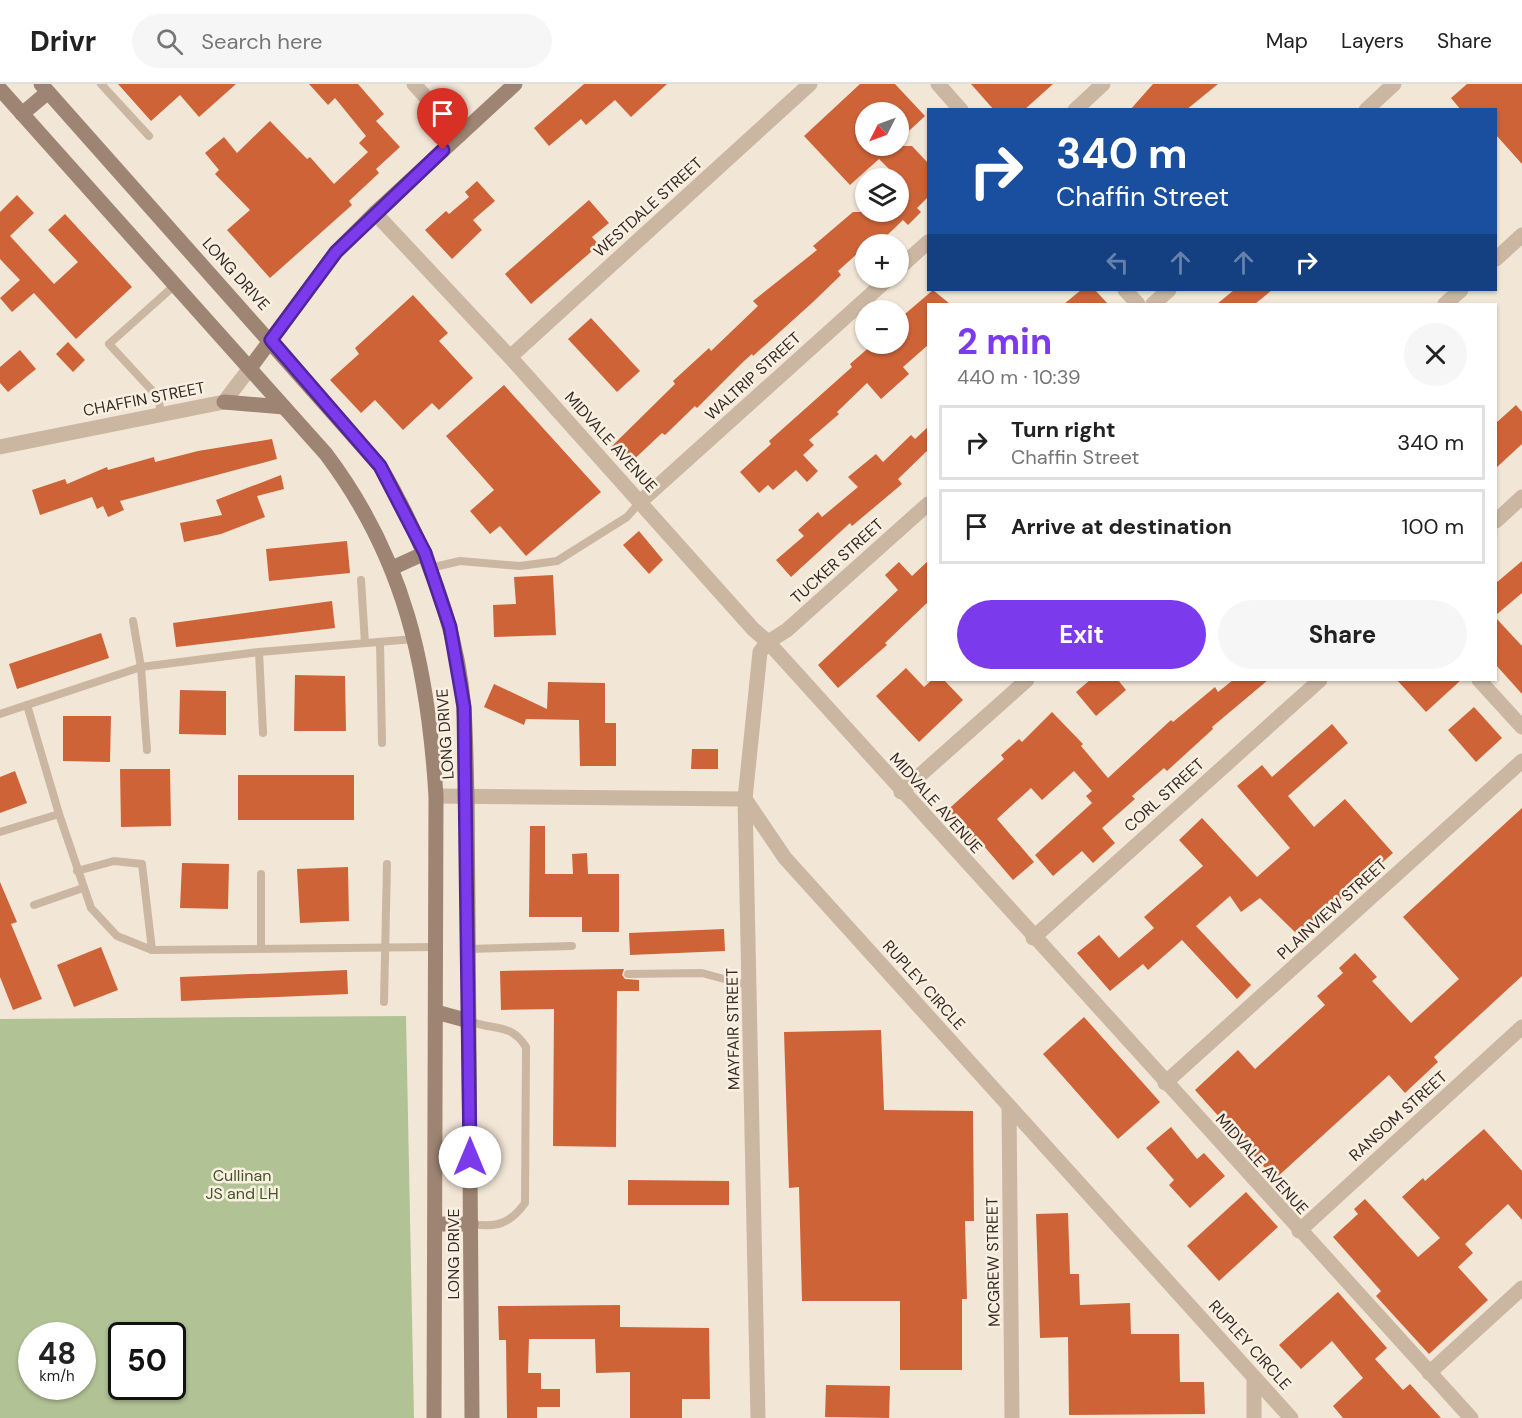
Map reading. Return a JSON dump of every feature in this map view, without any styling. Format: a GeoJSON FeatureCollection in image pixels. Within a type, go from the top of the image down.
{"type":"FeatureCollection","features":[{"type":"Feature","properties":{"kind":"main road","name":"CHAFFIN STREET"},"geometry":{"type":"LineString","coordinates":[[250,368],[336,252],[515,84]]}},
{"type":"Feature","properties":{"kind":"main road"},"geometry":{"type":"LineString","coordinates":[[22,114],[44,88]]}},
{"type":"Feature","properties":{"kind":"main road","name":"LONG DRIVE"},"geometry":{"type":"LineString","coordinates":[[44,88],[271,340],[380,466],[425,553],[450,627],[464,707],[467,796],[472,1418]]}},
{"type":"Feature","properties":{"kind":"main road","name":"LONG DRIVE"},"geometry":{"type":"LineString","coordinates":[[0,89],[250,368],[353,490],[377,532],[392,568],[421,664],[431,722],[436,796],[435,1418]]}},
{"type":"Feature","properties":{"kind":"main road"},"geometry":{"type":"LineString","coordinates":[[224,402],[284,407]]}},
{"type":"Feature","properties":{"kind":"main road"},"geometry":{"type":"LineString","coordinates":[[392,568],[425,553]]}},
{"type":"Feature","properties":{"kind":"main road"},"geometry":{"type":"LineString","coordinates":[[436,1012],[470,1021]]}},
{"type":"Feature","properties":{"kind":"main road"},"geometry":{"type":"LineString","coordinates":[[435,1224],[471,1224]]}},
{"type":"Feature","properties":{"kind":"street"},"geometry":{"type":"LineString","coordinates":[[414,84],[459,135]]}},
{"type":"Feature","properties":{"kind":"street","name":"WESTDALE STREET"},"geometry":{"type":"LineString","coordinates":[[510,357],[810,84]]}},
{"type":"Feature","properties":{"kind":"street"},"geometry":{"type":"LineString","coordinates":[[938,84],[960,108]]}},
{"type":"Feature","properties":{"kind":"street"},"geometry":{"type":"LineString","coordinates":[[1077,108],[1103,84]]}},
{"type":"Feature","properties":{"kind":"street"},"geometry":{"type":"LineString","coordinates":[[1368,108],[1394,84]]}},
{"type":"Feature","properties":{"kind":"street","name":"MIDVALE AVENUE"},"geometry":{"type":"LineString","coordinates":[[375,213],[510,357],[1033,938],[1471,1418]]}},
{"type":"Feature","properties":{"kind":"street"},"geometry":{"type":"LineString","coordinates":[[1497,258],[1522,235]]}},
{"type":"Feature","properties":{"kind":"street"},"geometry":{"type":"LineString","coordinates":[[909,259],[927,243]]}},
{"type":"Feature","properties":{"kind":"street","name":"WALTRIP STREET"},"geometry":{"type":"LineString","coordinates":[[640,502],[878,288]]}},
{"type":"Feature","properties":{"kind":"street"},"geometry":{"type":"LineString","coordinates":[[1126,291],[1137,303]]}},
{"type":"Feature","properties":{"kind":"street"},"geometry":{"type":"LineString","coordinates":[[1154,303],[1168,291]]}},
{"type":"Feature","properties":{"kind":"street"},"geometry":{"type":"LineString","coordinates":[[1446,303],[1460,291]]}},
{"type":"Feature","properties":{"kind":"street","name":"CHAFFIN STREET"},"geometry":{"type":"LineString","coordinates":[[0,447],[224,402],[250,368]]}},
{"type":"Feature","properties":{"kind":"street"},"geometry":{"type":"LineString","coordinates":[[1497,520],[1522,497]]}},
{"type":"Feature","properties":{"kind":"street","name":"TUCKER STREET"},"geometry":{"type":"LineString","coordinates":[[768,642],[787,630],[927,505]]}},
{"type":"Feature","properties":{"kind":"street","name":"MAYFAIR STREET"},"geometry":{"type":"LineString","coordinates":[[758,1418],[745,799],[760,652],[768,642]]}},
{"type":"Feature","properties":{"kind":"street"},"geometry":{"type":"LineString","coordinates":[[901,792],[1026,681]]}},
{"type":"Feature","properties":{"kind":"street","name":"CORL STREET"},"geometry":{"type":"LineString","coordinates":[[1033,938],[1319,681]]}},
{"type":"Feature","properties":{"kind":"street"},"geometry":{"type":"LineString","coordinates":[[1480,681],[1522,727]]}},
{"type":"Feature","properties":{"kind":"street","name":"PLAINVIEW STREET"},"geometry":{"type":"LineString","coordinates":[[1165,1083],[1522,761]]}},
{"type":"Feature","properties":{"kind":"street"},"geometry":{"type":"LineString","coordinates":[[436,796],[745,799]]}},
{"type":"Feature","properties":{"kind":"street","name":"RUPLEY CIRCLE"},"geometry":{"type":"LineString","coordinates":[[745,799],[785,858],[1291,1418]]}},
{"type":"Feature","properties":{"kind":"street","name":"RANSOM STREET"},"geometry":{"type":"LineString","coordinates":[[1299,1231],[1522,1028]]}},
{"type":"Feature","properties":{"kind":"street","name":"MCGREW STREET"},"geometry":{"type":"LineString","coordinates":[[1009,1106],[1012,1418]]}},
{"type":"Feature","properties":{"kind":"street"},"geometry":{"type":"LineString","coordinates":[[1429,1372],[1522,1288]]}},
{"type":"Feature","properties":{"kind":"street"},"geometry":{"type":"LineString","coordinates":[[1254,1377],[1254,1418]]}},
{"type":"Feature","properties":{"kind":"lane"},"geometry":{"type":"LineString","coordinates":[[101,84],[149,136]]}},
{"type":"Feature","properties":{"kind":"lane"},"geometry":{"type":"LineString","coordinates":[[161,413],[158,397],[109,344],[175,285]]}},
{"type":"Feature","properties":{"kind":"lane"},"geometry":{"type":"LineString","coordinates":[[430,568],[460,561],[520,566],[557,561],[627,517],[640,502]]}},
{"type":"Feature","properties":{"kind":"lane"},"geometry":{"type":"LineString","coordinates":[[361,580],[365,643]]}},
{"type":"Feature","properties":{"kind":"lane"},"geometry":{"type":"LineString","coordinates":[[133,621],[141,667],[147,750]]}},
{"type":"Feature","properties":{"kind":"lane"},"geometry":{"type":"LineString","coordinates":[[0,714],[141,667],[259,652],[414,639]]}},
{"type":"Feature","properties":{"kind":"lane"},"geometry":{"type":"LineString","coordinates":[[380,642],[382,743]]}},
{"type":"Feature","properties":{"kind":"lane"},"geometry":{"type":"LineString","coordinates":[[259,652],[263,733]]}},
{"type":"Feature","properties":{"kind":"lane"},"geometry":{"type":"LineString","coordinates":[[27,705],[83,888],[91,908],[117,936],[152,950],[436,947]]}},
{"type":"Feature","properties":{"kind":"lane"},"geometry":{"type":"LineString","coordinates":[[0,832],[59,814]]}},
{"type":"Feature","properties":{"kind":"lane"},"geometry":{"type":"LineString","coordinates":[[77,871],[114,861],[142,864],[152,950]]}},
{"type":"Feature","properties":{"kind":"lane"},"geometry":{"type":"LineString","coordinates":[[384,1002],[387,864]]}},
{"type":"Feature","properties":{"kind":"lane"},"geometry":{"type":"LineString","coordinates":[[261,874],[261,948]]}},
{"type":"Feature","properties":{"kind":"lane"},"geometry":{"type":"LineString","coordinates":[[34,906],[83,888]]}},
{"type":"Feature","properties":{"kind":"lane"},"geometry":{"type":"LineString","coordinates":[[469,949],[572,946]]}},
{"type":"Feature","properties":{"kind":"lane"},"geometry":{"type":"LineString","coordinates":[[628,974],[702,973],[750,986]]}},
{"type":"Feature","properties":{"kind":"lane"},"geometry":{"type":"LineString","coordinates":[[470,1021],[487,1028],[506,1027],[519,1035],[526,1047],[525,1203],[516,1216],[504,1224],[488,1227],[471,1224]]}},
{"type":"Feature","properties":{"kind":"green space","name":"Cullinan JS and LH"},"geometry":{"type":"Polygon","coordinates":[[[406,1016],[414,1418],[0,1418],[0,1019],[406,1016]]]}},
{"type":"Feature","properties":{"kind":"building"},"geometry":{"type":"Polygon","coordinates":[[[118,84],[236,84],[199,117],[180,95],[151,121],[118,84]]]}},
{"type":"Feature","properties":{"kind":"building"},"geometry":{"type":"Polygon","coordinates":[[[309,84],[358,84],[384,114],[376,121],[400,147],[376,169],[379,173],[349,201],[352,205],[270,278],[227,230],[250,210],[215,174],[219,170],[205,153],[224,137],[237,153],[270,121],[307,159],[310,157],[334,184],[368,152],[359,143],[366,136],[335,98],[328,105],[309,84]]]}},
{"type":"Feature","properties":{"kind":"building"},"geometry":{"type":"Polygon","coordinates":[[[584,84],[667,84],[631,117],[615,100],[586,125],[581,119],[549,146],[534,128],[584,84]]]}},
{"type":"Feature","properties":{"kind":"building"},"geometry":{"type":"Polygon","coordinates":[[[860,84],[895,84],[925,116],[909,131],[909,102],[855,102],[855,156],[909,156],[909,146],[912,146],[927,162],[927,198],[917,208],[921,212],[908,225],[905,222],[909,222],[909,168],[888,168],[879,159],[869,168],[855,168],[855,181],[850,185],[804,136],[860,84]]]}},
{"type":"Feature","properties":{"kind":"building"},"geometry":{"type":"Polygon","coordinates":[[[971,84],[1053,84],[1026,108],[992,108],[971,84]]]}},
{"type":"Feature","properties":{"kind":"building"},"geometry":{"type":"Polygon","coordinates":[[[1153,84],[1218,84],[1188,108],[1132,108],[1153,84]]]}},
{"type":"Feature","properties":{"kind":"building"},"geometry":{"type":"Polygon","coordinates":[[[1467,84],[1522,84],[1522,164],[1497,136],[1497,108],[1459,108],[1451,98],[1467,84]]]}},
{"type":"Feature","properties":{"kind":"building"},"geometry":{"type":"Polygon","coordinates":[[[477,181],[495,201],[473,220],[482,230],[452,259],[425,230],[446,211],[449,214],[469,197],[465,192],[477,181]]]}},
{"type":"Feature","properties":{"kind":"building"},"geometry":{"type":"Polygon","coordinates":[[[17,195],[34,213],[10,236],[54,284],[78,262],[48,230],[65,214],[132,287],[76,339],[34,293],[12,312],[0,298],[20,280],[0,259],[0,212],[17,195]]]}},
{"type":"Feature","properties":{"kind":"building"},"geometry":{"type":"Polygon","coordinates":[[[589,200],[609,223],[592,237],[599,245],[531,304],[505,274],[589,200]]]}},
{"type":"Feature","properties":{"kind":"building"},"geometry":{"type":"Polygon","coordinates":[[[855,212],[855,222],[901,222],[888,234],[855,234],[855,256],[838,271],[841,275],[753,356],[752,354],[743,362],[697,408],[695,406],[665,435],[662,433],[628,465],[611,447],[675,384],[673,381],[709,348],[711,351],[758,306],[753,301],[817,250],[813,246],[855,212]]]}},
{"type":"Feature","properties":{"kind":"building"},"geometry":{"type":"Polygon","coordinates":[[[932,291],[949,303],[927,303],[927,346],[903,367],[909,374],[881,399],[867,383],[837,412],[839,414],[809,440],[814,445],[803,455],[818,471],[807,482],[796,470],[773,490],[768,485],[759,493],[740,472],[771,444],[769,441],[852,367],[850,364],[862,354],[909,354],[909,311],[932,291]]]}},
{"type":"Feature","properties":{"kind":"building"},"geometry":{"type":"Polygon","coordinates":[[[1080,291],[1096,291],[1107,303],[1065,303],[1080,291]]]}},
{"type":"Feature","properties":{"kind":"building"},"geometry":{"type":"Polygon","coordinates":[[[1233,291],[1271,291],[1256,303],[1218,303],[1233,291]]]}},
{"type":"Feature","properties":{"kind":"building"},"geometry":{"type":"Polygon","coordinates":[[[413,295],[448,333],[439,341],[473,378],[439,410],[432,403],[403,430],[375,400],[361,413],[330,380],[359,354],[355,348],[413,295]]]}},
{"type":"Feature","properties":{"kind":"building"},"geometry":{"type":"Polygon","coordinates":[[[591,318],[640,371],[617,392],[568,339],[591,318]]]}},
{"type":"Feature","properties":{"kind":"building"},"geometry":{"type":"Polygon","coordinates":[[[68,342],[85,360],[73,372],[56,354],[68,342]]]}},
{"type":"Feature","properties":{"kind":"building"},"geometry":{"type":"Polygon","coordinates":[[[20,350],[36,369],[8,392],[0,383],[0,367],[20,350]]]}},
{"type":"Feature","properties":{"kind":"building"},"geometry":{"type":"Polygon","coordinates":[[[504,385],[601,492],[526,556],[500,526],[490,534],[470,511],[494,490],[446,436],[504,385]]]}},
{"type":"Feature","properties":{"kind":"building"},"geometry":{"type":"Polygon","coordinates":[[[1516,405],[1522,412],[1522,444],[1497,467],[1497,422],[1516,405]]]}},
{"type":"Feature","properties":{"kind":"building"},"geometry":{"type":"Polygon","coordinates":[[[927,428],[927,451],[898,479],[902,484],[852,526],[850,523],[791,577],[776,560],[804,536],[798,530],[818,512],[822,517],[858,487],[848,477],[876,454],[883,462],[911,435],[915,439],[927,428]]]}},
{"type":"Feature","properties":{"kind":"building"},"geometry":{"type":"Polygon","coordinates":[[[272,439],[277,459],[120,501],[124,510],[108,517],[103,506],[97,509],[92,497],[40,515],[32,490],[65,479],[67,484],[107,467],[108,470],[154,457],[155,462],[198,451],[272,439]]]}},
{"type":"Feature","properties":{"kind":"building"},"geometry":{"type":"Polygon","coordinates":[[[281,475],[284,489],[257,496],[265,517],[221,534],[184,542],[180,523],[222,515],[216,500],[281,475]]]}},
{"type":"Feature","properties":{"kind":"building"},"geometry":{"type":"Polygon","coordinates":[[[639,531],[663,560],[649,574],[623,545],[639,531]]]}},
{"type":"Feature","properties":{"kind":"building"},"geometry":{"type":"Polygon","coordinates":[[[347,541],[350,573],[269,581],[266,549],[347,541]]]}},
{"type":"Feature","properties":{"kind":"building"},"geometry":{"type":"Polygon","coordinates":[[[1522,561],[1522,593],[1497,614],[1497,582],[1522,561]]]}},
{"type":"Feature","properties":{"kind":"building"},"geometry":{"type":"Polygon","coordinates":[[[899,562],[912,576],[927,562],[927,603],[885,643],[887,645],[838,688],[818,665],[898,590],[885,575],[899,562]]]}},
{"type":"Feature","properties":{"kind":"building"},"geometry":{"type":"Polygon","coordinates":[[[553,575],[556,635],[494,637],[493,605],[516,604],[514,577],[553,575]]]}},
{"type":"Feature","properties":{"kind":"building"},"geometry":{"type":"Polygon","coordinates":[[[332,601],[335,628],[176,647],[173,623],[332,601]]]}},
{"type":"Feature","properties":{"kind":"building"},"geometry":{"type":"Polygon","coordinates":[[[1497,619],[1522,646],[1522,694],[1497,666],[1497,619]]]}},
{"type":"Feature","properties":{"kind":"building"},"geometry":{"type":"Polygon","coordinates":[[[101,633],[109,658],[17,689],[9,664],[101,633]]]}},
{"type":"Feature","properties":{"kind":"building"},"geometry":{"type":"Polygon","coordinates":[[[906,668],[924,687],[931,681],[945,681],[963,700],[919,742],[876,696],[906,668]]]}},
{"type":"Feature","properties":{"kind":"building"},"geometry":{"type":"Polygon","coordinates":[[[295,675],[345,676],[346,731],[294,731],[295,675]]]}},
{"type":"Feature","properties":{"kind":"building"},"geometry":{"type":"Polygon","coordinates":[[[1089,681],[1119,681],[1126,690],[1096,716],[1076,692],[1089,681]]]}},
{"type":"Feature","properties":{"kind":"building"},"geometry":{"type":"Polygon","coordinates":[[[1232,681],[1267,681],[1212,727],[1213,729],[1167,771],[1164,768],[1132,796],[1135,799],[1102,828],[1115,843],[1093,863],[1082,851],[1053,876],[1035,855],[1092,803],[1086,796],[1092,791],[1074,771],[1042,800],[1031,788],[997,819],[1034,862],[1013,880],[977,838],[969,845],[942,815],[1004,759],[1001,755],[1019,739],[1022,742],[1052,712],[1083,744],[1081,746],[1108,778],[1171,720],[1173,722],[1215,687],[1218,692],[1232,681]]]}},
{"type":"Feature","properties":{"kind":"building"},"geometry":{"type":"Polygon","coordinates":[[[1398,681],[1460,681],[1426,712],[1398,681]]]}},
{"type":"Feature","properties":{"kind":"building"},"geometry":{"type":"Polygon","coordinates":[[[548,682],[605,683],[605,723],[616,723],[616,766],[580,766],[579,720],[526,719],[524,725],[484,707],[494,684],[547,709],[548,682]]]}},
{"type":"Feature","properties":{"kind":"building"},"geometry":{"type":"Polygon","coordinates":[[[180,690],[226,691],[226,735],[179,734],[180,690]]]}},
{"type":"Feature","properties":{"kind":"building"},"geometry":{"type":"Polygon","coordinates":[[[1474,707],[1502,738],[1476,762],[1448,730],[1474,707]]]}},
{"type":"Feature","properties":{"kind":"building"},"geometry":{"type":"Polygon","coordinates":[[[63,716],[111,716],[110,762],[63,761],[63,716]]]}},
{"type":"Feature","properties":{"kind":"building"},"geometry":{"type":"Polygon","coordinates":[[[1332,724],[1348,743],[1288,796],[1314,827],[1345,799],[1393,853],[1299,936],[1260,898],[1241,912],[1230,896],[1196,926],[1251,985],[1237,999],[1182,940],[1148,970],[1143,964],[1110,991],[1077,953],[1099,935],[1119,958],[1154,928],[1144,917],[1203,866],[1179,840],[1202,818],[1257,877],[1290,848],[1237,786],[1262,765],[1272,777],[1332,724]]]}},
{"type":"Feature","properties":{"kind":"building"},"geometry":{"type":"Polygon","coordinates":[[[692,749],[718,749],[718,769],[691,769],[692,749]]]}},
{"type":"Feature","properties":{"kind":"building"},"geometry":{"type":"Polygon","coordinates":[[[120,769],[170,769],[171,826],[121,827],[120,769]]]}},
{"type":"Feature","properties":{"kind":"building"},"geometry":{"type":"Polygon","coordinates":[[[15,771],[27,803],[0,813],[0,777],[15,771]]]}},
{"type":"Feature","properties":{"kind":"building"},"geometry":{"type":"Polygon","coordinates":[[[238,775],[354,775],[354,820],[238,820],[238,775]]]}},
{"type":"Feature","properties":{"kind":"building"},"geometry":{"type":"Polygon","coordinates":[[[1522,808],[1522,976],[1434,1057],[1438,1062],[1405,1093],[1389,1075],[1275,1179],[1195,1090],[1238,1050],[1255,1069],[1325,1005],[1317,996],[1343,973],[1339,968],[1355,953],[1377,977],[1372,981],[1411,1023],[1459,979],[1403,917],[1522,808]]]}},
{"type":"Feature","properties":{"kind":"building"},"geometry":{"type":"Polygon","coordinates":[[[530,826],[545,826],[545,874],[573,874],[572,854],[587,853],[588,874],[619,874],[619,932],[582,932],[582,917],[529,917],[530,826]]]}},
{"type":"Feature","properties":{"kind":"building"},"geometry":{"type":"Polygon","coordinates":[[[182,863],[229,864],[228,909],[180,908],[182,863]]]}},
{"type":"Feature","properties":{"kind":"building"},"geometry":{"type":"Polygon","coordinates":[[[348,867],[349,921],[300,923],[297,869],[348,867]]]}},
{"type":"Feature","properties":{"kind":"building"},"geometry":{"type":"Polygon","coordinates":[[[0,882],[17,922],[11,924],[42,999],[13,1010],[0,977],[0,882]]]}},
{"type":"Feature","properties":{"kind":"building"},"geometry":{"type":"Polygon","coordinates":[[[724,929],[725,951],[630,955],[629,933],[724,929]]]}},
{"type":"Feature","properties":{"kind":"building"},"geometry":{"type":"Polygon","coordinates":[[[101,947],[118,990],[74,1007],[57,965],[101,947]]]}},
{"type":"Feature","properties":{"kind":"building"},"geometry":{"type":"Polygon","coordinates":[[[624,969],[622,975],[625,979],[639,980],[639,991],[617,991],[616,1147],[553,1146],[554,1009],[501,1010],[500,971],[624,969]]]}},
{"type":"Feature","properties":{"kind":"building"},"geometry":{"type":"Polygon","coordinates":[[[347,970],[348,994],[181,1001],[180,977],[347,970]]]}},
{"type":"Feature","properties":{"kind":"building"},"geometry":{"type":"Polygon","coordinates":[[[1084,1017],[1160,1102],[1118,1139],[1043,1054],[1084,1017]]]}},
{"type":"Feature","properties":{"kind":"building"},"geometry":{"type":"Polygon","coordinates":[[[881,1030],[884,1110],[973,1111],[974,1221],[965,1221],[967,1299],[962,1299],[962,1370],[900,1370],[900,1301],[802,1301],[799,1187],[789,1188],[784,1032],[881,1030]]]}},
{"type":"Feature","properties":{"kind":"building"},"geometry":{"type":"Polygon","coordinates":[[[1171,1127],[1197,1159],[1204,1153],[1225,1176],[1190,1208],[1169,1185],[1174,1180],[1146,1148],[1171,1127]]]}},
{"type":"Feature","properties":{"kind":"building"},"geometry":{"type":"Polygon","coordinates":[[[1484,1129],[1522,1171],[1522,1220],[1508,1204],[1465,1244],[1473,1253],[1458,1267],[1488,1300],[1429,1354],[1376,1296],[1381,1291],[1333,1237],[1358,1214],[1354,1209],[1365,1199],[1418,1257],[1440,1238],[1402,1197],[1423,1178],[1425,1181],[1484,1129]]]}},
{"type":"Feature","properties":{"kind":"building"},"geometry":{"type":"Polygon","coordinates":[[[628,1180],[729,1181],[729,1205],[628,1205],[628,1180]]]}},
{"type":"Feature","properties":{"kind":"building"},"geometry":{"type":"Polygon","coordinates":[[[1246,1192],[1278,1227],[1219,1281],[1187,1246],[1246,1192]]]}},
{"type":"Feature","properties":{"kind":"building"},"geometry":{"type":"Polygon","coordinates":[[[1068,1213],[1070,1274],[1079,1274],[1080,1305],[1130,1303],[1131,1334],[1179,1334],[1180,1382],[1204,1382],[1205,1414],[1069,1415],[1068,1337],[1040,1338],[1036,1214],[1068,1213]]]}},
{"type":"Feature","properties":{"kind":"building"},"geometry":{"type":"Polygon","coordinates":[[[1338,1292],[1387,1348],[1375,1359],[1403,1390],[1410,1384],[1441,1418],[1343,1418],[1333,1406],[1363,1378],[1332,1341],[1301,1369],[1279,1345],[1338,1292]]]}},
{"type":"Feature","properties":{"kind":"building"},"geometry":{"type":"Polygon","coordinates":[[[620,1305],[620,1327],[709,1328],[710,1399],[682,1399],[682,1418],[630,1418],[630,1372],[596,1373],[595,1339],[529,1339],[528,1373],[541,1373],[541,1389],[560,1389],[560,1407],[537,1407],[537,1418],[507,1418],[506,1340],[499,1340],[498,1306],[620,1305]]]}},
{"type":"Feature","properties":{"kind":"building"},"geometry":{"type":"Polygon","coordinates":[[[826,1385],[890,1386],[889,1418],[825,1417],[826,1385]]]}},
{"type":"Feature","properties":{"kind":"route"},"geometry":{"type":"LineString","coordinates":[[443,150],[336,252],[271,340],[380,466],[400,500],[425,553],[450,627],[464,707],[467,796],[470,1157]]}}]}
